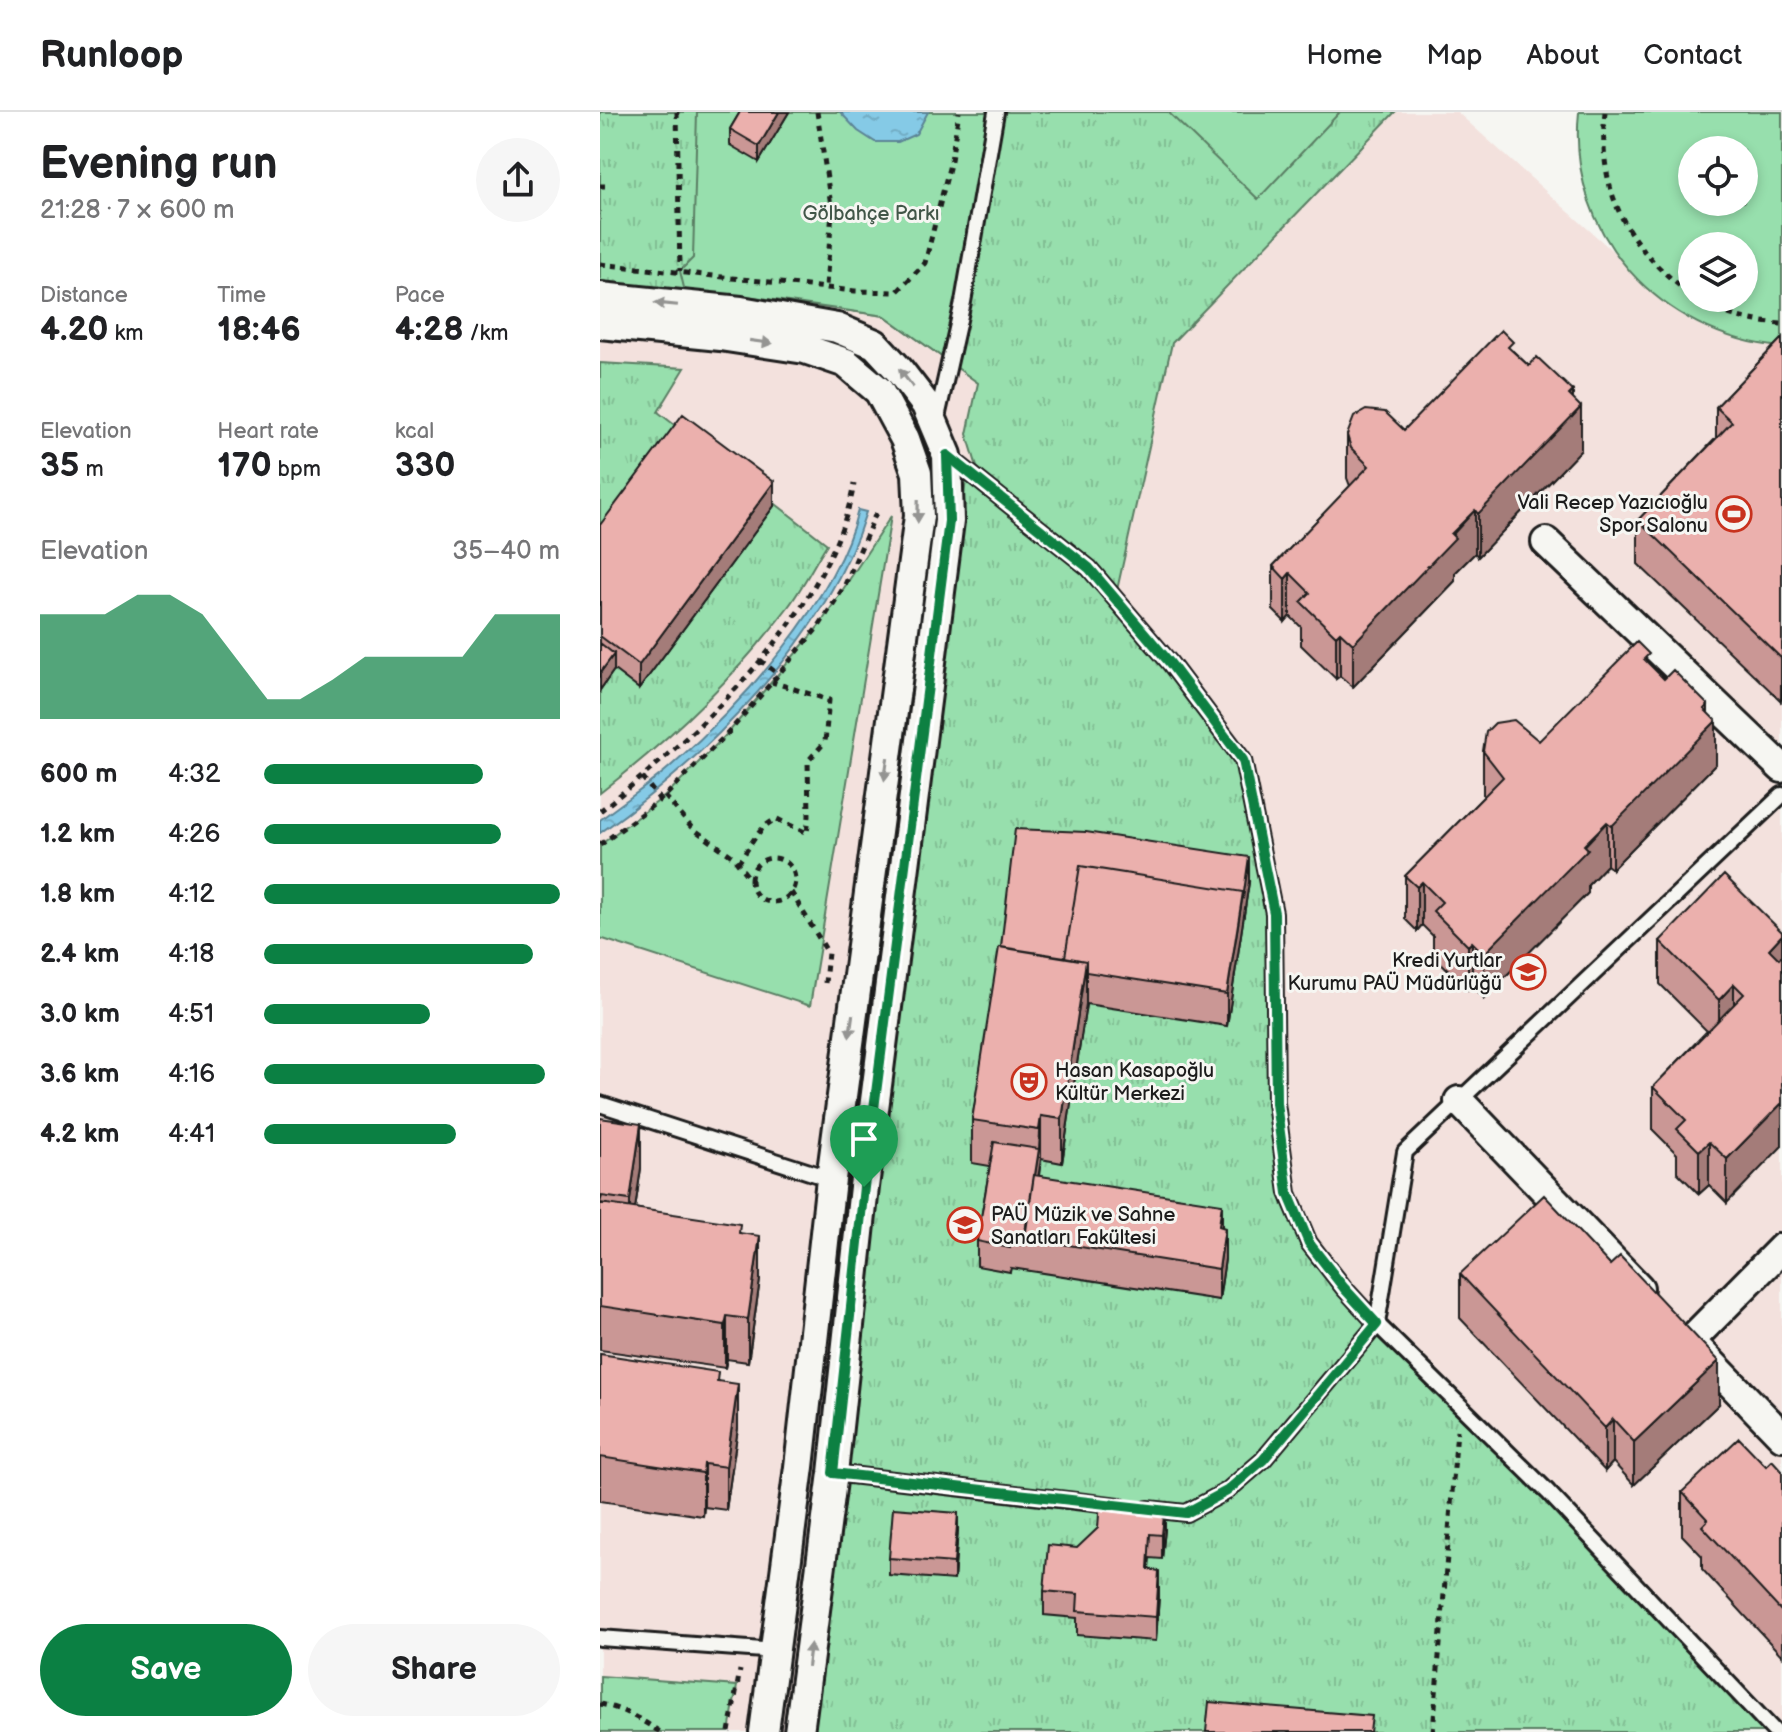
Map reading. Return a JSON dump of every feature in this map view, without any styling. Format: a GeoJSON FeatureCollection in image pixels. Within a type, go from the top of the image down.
{"type":"FeatureCollection","features":[{"type":"Feature","properties":{"kind":"street"},"geometry":{"type":"LineString","coordinates":[[600,297],[741,311],[837,328],[875,344],[926,405],[947,455],[949,521],[864,1187],[833,1473],[799,1732]]}},
{"type":"Feature","properties":{"kind":"street"},"geometry":{"type":"LineString","coordinates":[[600,324],[720,336],[805,349],[846,363],[879,391],[905,439],[917,473],[919,516],[831,1179],[801,1452],[764,1732]]}},
{"type":"Feature","properties":{"kind":"street"},"geometry":{"type":"LineString","coordinates":[[1546,542],[1781,764]]}},
{"type":"Feature","properties":{"kind":"street"},"geometry":{"type":"LineString","coordinates":[[1459,1101],[1782,1436]]}},
{"type":"Feature","properties":{"kind":"street"},"geometry":{"type":"LineString","coordinates":[[831,1179],[864,1187]]}},
{"type":"Feature","properties":{"kind":"street"},"geometry":{"type":"LineString","coordinates":[[1690,1341],[1782,1248]]}},
{"type":"Feature","properties":{"kind":"lane"},"geometry":{"type":"LineString","coordinates":[[935,427],[963,302],[996,112]]}},
{"type":"Feature","properties":{"kind":"lane"},"geometry":{"type":"LineString","coordinates":[[947,455],[1089,568],[1170,663],[1243,760],[1274,913],[1276,1103],[1288,1193],[1309,1243],[1377,1324],[1548,1492],[1775,1732]]}},
{"type":"Feature","properties":{"kind":"lane"},"geometry":{"type":"LineString","coordinates":[[833,1473],[1186,1513],[1227,1491],[1263,1460],[1377,1324],[1405,1152],[1782,795]]}},
{"type":"Feature","properties":{"kind":"lane"},"geometry":{"type":"LineString","coordinates":[[600,1104],[831,1179]]}},
{"type":"Feature","properties":{"kind":"lane"},"geometry":{"type":"LineString","coordinates":[[600,1638],[776,1651]]}},
{"type":"Feature","properties":{"kind":"path"},"geometry":{"type":"LineString","coordinates":[[677,112],[680,271]]}},
{"type":"Feature","properties":{"kind":"path"},"geometry":{"type":"LineString","coordinates":[[817,112],[832,212],[826,286]]}},
{"type":"Feature","properties":{"kind":"path"},"geometry":{"type":"LineString","coordinates":[[600,264],[855,291],[897,292],[925,263],[951,160],[959,112]]}},
{"type":"Feature","properties":{"kind":"path"},"geometry":{"type":"LineString","coordinates":[[1605,112],[1603,162],[1625,225],[1648,257],[1678,282]]}},
{"type":"Feature","properties":{"kind":"path"},"geometry":{"type":"LineString","coordinates":[[1723,312],[1782,324]]}},
{"type":"Feature","properties":{"kind":"path"},"geometry":{"type":"LineString","coordinates":[[600,811],[698,727],[798,615],[831,559],[844,526],[854,484]]}},
{"type":"Feature","properties":{"kind":"path"},"geometry":{"type":"LineString","coordinates":[[600,845],[662,798],[728,733],[779,675],[819,626],[844,587],[876,513]]}},
{"type":"Feature","properties":{"kind":"path"},"geometry":{"type":"LineString","coordinates":[[760,660],[779,675]]}},
{"type":"Feature","properties":{"kind":"path"},"geometry":{"type":"LineString","coordinates":[[738,863],[771,821],[777,819],[807,833],[808,761],[825,742],[829,700],[772,682]]}},
{"type":"Feature","properties":{"kind":"path"},"geometry":{"type":"LineString","coordinates":[[642,777],[692,828],[732,856],[750,878],[754,893],[767,901],[782,900],[791,892],[795,881],[792,867],[781,859],[760,860],[750,878]]}},
{"type":"Feature","properties":{"kind":"path"},"geometry":{"type":"LineString","coordinates":[[791,892],[828,953],[824,992]]}},
{"type":"Feature","properties":{"kind":"path"},"geometry":{"type":"LineString","coordinates":[[1433,1732],[1459,1402]]}},
{"type":"Feature","properties":{"kind":"path"},"geometry":{"type":"LineString","coordinates":[[729,1732],[744,1648]]}},
{"type":"Feature","properties":{"kind":"path"},"geometry":{"type":"LineString","coordinates":[[600,1704],[641,1719],[660,1732]]}},
{"type":"Feature","properties":{"kind":"shaded area"},"geometry":{"type":"Polygon","coordinates":[[[600,112],[1457,112],[1692,322],[1782,344],[1782,1732],[600,1732],[600,112]]]}},
{"type":"Feature","properties":{"kind":"green space"},"geometry":{"type":"Polygon","coordinates":[[[600,112],[1395,112],[1172,343],[1115,599],[1231,743],[1274,913],[1276,1103],[1288,1192],[1309,1243],[1775,1732],[797,1732],[864,1187],[968,467],[1088,573],[977,467],[967,434],[978,383],[885,316],[754,297],[600,283],[600,112]]]}},
{"type":"Feature","properties":{"kind":"green space","name":"Gölbahçe Parkı"},"geometry":{"type":"Polygon","coordinates":[[[697,112],[992,112],[946,360],[885,316],[754,297],[685,292],[680,271],[693,258],[697,112]]]}},
{"type":"Feature","properties":{"kind":"green space"},"geometry":{"type":"Polygon","coordinates":[[[1168,112],[1340,112],[1258,199],[1168,112]]]}},
{"type":"Feature","properties":{"kind":"green space"},"geometry":{"type":"Polygon","coordinates":[[[1579,112],[1782,112],[1782,347],[1738,339],[1680,312],[1758,312],[1758,232],[1678,232],[1678,311],[1662,301],[1631,272],[1606,238],[1588,199],[1579,157],[1579,112]]]}},
{"type":"Feature","properties":{"kind":"green space"},"geometry":{"type":"Polygon","coordinates":[[[600,363],[685,368],[658,412],[827,544],[768,633],[724,683],[676,729],[600,793],[600,363]]]}},
{"type":"Feature","properties":{"kind":"green space"},"geometry":{"type":"Polygon","coordinates":[[[891,516],[810,1006],[600,938],[600,845],[665,796],[728,733],[819,626],[891,516]]]}},
{"type":"Feature","properties":{"kind":"green space"},"geometry":{"type":"Polygon","coordinates":[[[600,1676],[737,1686],[729,1732],[600,1732],[600,1676]]]}},
{"type":"Feature","properties":{"kind":"water"},"geometry":{"type":"Polygon","coordinates":[[[840,112],[928,112],[916,134],[898,142],[875,142],[858,131],[840,112]]]}},
{"type":"Feature","properties":{"kind":"water"},"geometry":{"type":"Polygon","coordinates":[[[858,510],[866,512],[848,559],[793,649],[720,732],[681,769],[600,833],[600,820],[700,740],[783,648],[830,579],[847,544],[858,510]]]}},
{"type":"Feature","properties":{"kind":"building"},"geometry":{"type":"Polygon","coordinates":[[[740,112],[779,112],[759,146],[730,129],[740,112]]]}},
{"type":"Feature","properties":{"kind":"building"},"geometry":{"type":"Polygon","coordinates":[[[1501,330],[1513,342],[1508,347],[1529,366],[1537,357],[1573,391],[1569,395],[1581,407],[1478,514],[1475,510],[1451,534],[1455,538],[1353,644],[1340,632],[1336,636],[1301,602],[1310,593],[1290,573],[1285,579],[1273,566],[1369,466],[1351,448],[1347,435],[1354,417],[1366,410],[1385,412],[1404,430],[1501,330]]]}},
{"type":"Feature","properties":{"kind":"building","name":"Vali Recep Yazıcıoğlu Spor Salonu"},"geometry":{"type":"Polygon","coordinates":[[[1782,338],[1781,658],[1638,520],[1732,422],[1716,407],[1782,338]]]}},
{"type":"Feature","properties":{"kind":"building"},"geometry":{"type":"Polygon","coordinates":[[[683,414],[774,482],[639,665],[600,636],[600,525],[683,414]]]}},
{"type":"Feature","properties":{"kind":"building"},"geometry":{"type":"Polygon","coordinates":[[[1637,642],[1649,654],[1644,659],[1664,679],[1673,670],[1708,705],[1704,709],[1716,721],[1612,826],[1607,822],[1584,845],[1588,849],[1484,954],[1472,942],[1468,946],[1433,911],[1442,902],[1422,882],[1417,887],[1405,876],[1503,777],[1483,751],[1486,732],[1495,723],[1514,720],[1539,741],[1637,642]]]}},
{"type":"Feature","properties":{"kind":"building"},"geometry":{"type":"Polygon","coordinates":[[[600,643],[614,654],[600,673],[600,643]]]}},
{"type":"Feature","properties":{"kind":"building"},"geometry":{"type":"Polygon","coordinates":[[[1015,829],[1086,832],[1249,857],[1243,899],[1243,892],[1080,866],[1065,957],[1001,947],[1015,829]]]}},
{"type":"Feature","properties":{"kind":"building"},"geometry":{"type":"Polygon","coordinates":[[[1080,866],[1243,892],[1227,994],[1086,972],[1086,961],[1065,957],[1080,866]]]}},
{"type":"Feature","properties":{"kind":"building"},"geometry":{"type":"Polygon","coordinates":[[[1724,875],[1782,932],[1769,949],[1779,959],[1782,955],[1782,1103],[1727,1159],[1709,1142],[1699,1151],[1677,1129],[1686,1120],[1653,1087],[1744,994],[1734,984],[1719,1000],[1660,941],[1724,875]]]}},
{"type":"Feature","properties":{"kind":"building","name":"Hasan Kasapoğlu Kültür Merkezi"},"geometry":{"type":"Polygon","coordinates":[[[999,947],[1086,961],[1062,1119],[1041,1116],[1039,1130],[972,1120],[999,947]]]}},
{"type":"Feature","properties":{"kind":"building"},"geometry":{"type":"Polygon","coordinates":[[[600,1118],[641,1124],[630,1200],[602,1196],[600,1203],[600,1118]]]}},
{"type":"Feature","properties":{"kind":"building"},"geometry":{"type":"Polygon","coordinates":[[[994,1142],[1039,1149],[1024,1245],[1011,1243],[1010,1248],[977,1241],[994,1142]]]}},
{"type":"Feature","properties":{"kind":"building"},"geometry":{"type":"Polygon","coordinates":[[[1034,1175],[1222,1204],[1219,1226],[1225,1228],[1219,1269],[1024,1238],[1034,1175]]]}},
{"type":"Feature","properties":{"kind":"building"},"geometry":{"type":"Polygon","coordinates":[[[1544,1195],[1610,1265],[1620,1256],[1719,1361],[1634,1442],[1613,1419],[1605,1428],[1460,1274],[1544,1195]]]}},
{"type":"Feature","properties":{"kind":"building"},"geometry":{"type":"Polygon","coordinates":[[[600,1203],[740,1224],[739,1233],[760,1236],[748,1319],[727,1316],[725,1325],[600,1306],[600,1203]]]}},
{"type":"Feature","properties":{"kind":"building"},"geometry":{"type":"Polygon","coordinates":[[[600,1354],[718,1372],[717,1381],[738,1384],[726,1467],[704,1464],[703,1473],[600,1457],[600,1354]]]}},
{"type":"Feature","properties":{"kind":"building"},"geometry":{"type":"Polygon","coordinates":[[[1739,1438],[1766,1466],[1772,1460],[1782,1471],[1782,1612],[1702,1526],[1708,1520],[1682,1492],[1739,1438]]]}},
{"type":"Feature","properties":{"kind":"building"},"geometry":{"type":"Polygon","coordinates":[[[1100,1500],[1165,1505],[1162,1535],[1150,1534],[1148,1569],[1159,1571],[1156,1617],[1077,1611],[1078,1594],[1044,1591],[1048,1545],[1077,1548],[1098,1528],[1100,1500]]]}},
{"type":"Feature","properties":{"kind":"building"},"geometry":{"type":"Polygon","coordinates":[[[893,1508],[958,1513],[954,1563],[889,1558],[893,1508]]]}},
{"type":"Feature","properties":{"kind":"building"},"geometry":{"type":"Polygon","coordinates":[[[1209,1702],[1372,1716],[1370,1732],[1206,1732],[1209,1702]]]}},
{"type":"Feature","properties":{"kind":"place","name":"Vali Recep Yazıcıoğlu Spor Salonu"},"geometry":{"type":"Point","coordinates":[1734,514]}},
{"type":"Feature","properties":{"kind":"place","name":"Kredi Yurtlar Kurumu PAÜ Müdürlüğü"},"geometry":{"type":"Point","coordinates":[1528,972]}},
{"type":"Feature","properties":{"kind":"place","name":"Hasan Kasapoğlu Kültür Merkezi"},"geometry":{"type":"Point","coordinates":[1029,1082]}},
{"type":"Feature","properties":{"kind":"place","name":"PAÜ Müzik ve Sahne Sanatları Fakültesi"},"geometry":{"type":"Point","coordinates":[965,1225]}},
{"type":"Feature","properties":{"kind":"route"},"geometry":{"type":"LineString","coordinates":[[947,455],[1089,568],[1170,663],[1243,760],[1274,913],[1276,1103],[1288,1193],[1309,1243],[1377,1324],[1263,1460],[1227,1491],[1186,1513],[833,1473],[864,1187],[949,521],[947,455]]}}]}
